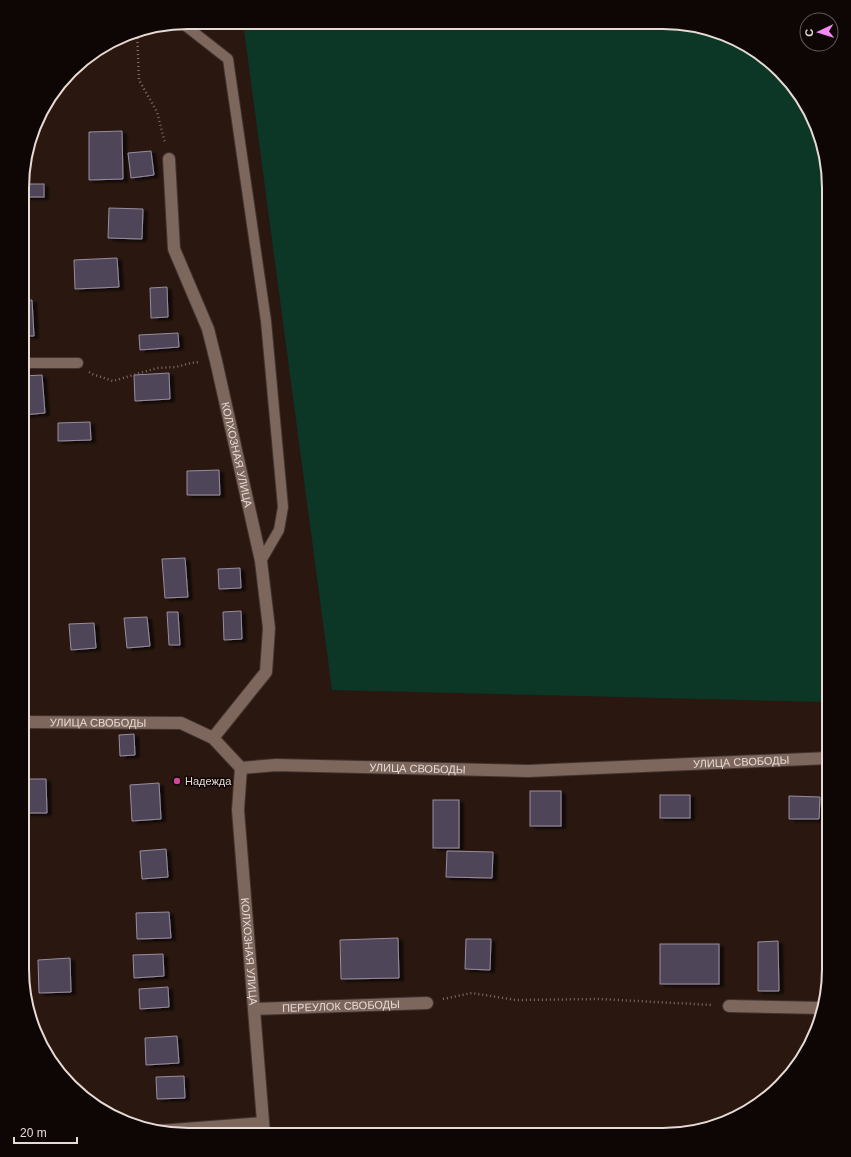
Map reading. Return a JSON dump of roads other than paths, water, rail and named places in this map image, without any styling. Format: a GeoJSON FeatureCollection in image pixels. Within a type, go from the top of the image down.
{"type":"FeatureCollection","features":[{"type":"Feature","properties":{"kind":"street","name":"КОЛХОЗНАЯ УЛИЦА"},"geometry":{"type":"LineString","coordinates":[[169,159],[174,249],[208,329],[261,561],[269,628],[266,672],[213,738]]}},
{"type":"Feature","properties":{"kind":"street","name":"УЛИЦА СВОБОДЫ"},"geometry":{"type":"LineString","coordinates":[[29,722],[181,723],[213,738],[241,768],[276,765],[528,771],[822,758]]}},
{"type":"Feature","properties":{"kind":"street","name":"КОЛХОЗНАЯ УЛИЦА"},"geometry":{"type":"LineString","coordinates":[[241,768],[238,810],[264,1128]]}},
{"type":"Feature","properties":{"kind":"street","name":"ПЕРЕУЛОК СВОБОДЫ"},"geometry":{"type":"LineString","coordinates":[[254,1009],[427,1003]]}},
{"type":"Feature","properties":{"kind":"street"},"geometry":{"type":"LineString","coordinates":[[729,1006],[817,1008]]}},
{"type":"Feature","properties":{"kind":"lane"},"geometry":{"type":"LineString","coordinates":[[190,29],[228,59],[266,321],[283,507],[279,530],[261,561]]}},
{"type":"Feature","properties":{"kind":"lane"},"geometry":{"type":"LineString","coordinates":[[29,363],[78,363]]}},
{"type":"Feature","properties":{"kind":"place","name":"Надежда"},"geometry":{"type":"Point","coordinates":[177,781]}}]}
